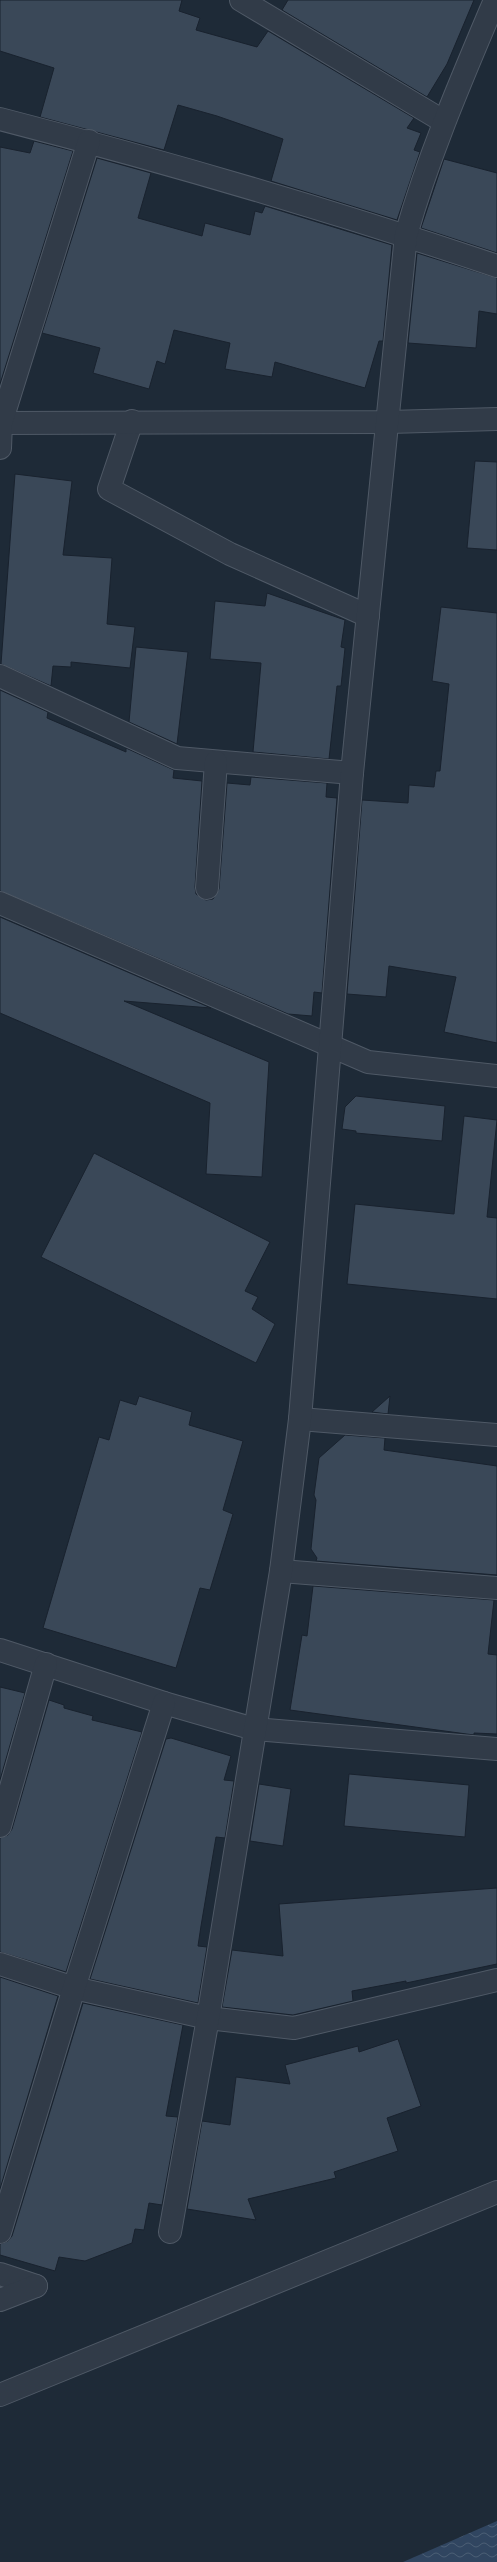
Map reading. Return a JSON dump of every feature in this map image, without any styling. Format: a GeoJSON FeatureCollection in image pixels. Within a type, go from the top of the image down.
{"type":"FeatureCollection","features":[{"type":"Feature","properties":{"kind":"street"},"geometry":{"type":"LineString","coordinates":[[242,0],[444,121]]}},
{"type":"Feature","properties":{"kind":"street"},"geometry":{"type":"LineString","coordinates":[[170,2232],[208,2018],[281,1571],[300,1419],[328,1046],[352,774],[389,422],[406,235],[422,181],[444,121],[495,0]]}},
{"type":"Feature","properties":{"kind":"street"},"geometry":{"type":"LineString","coordinates":[[0,119],[89,141],[406,235],[497,266]]}},
{"type":"Feature","properties":{"kind":"street"},"geometry":{"type":"LineString","coordinates":[[0,448],[0,423],[89,141]]}},
{"type":"Feature","properties":{"kind":"street"},"geometry":{"type":"LineString","coordinates":[[0,423],[132,421],[389,422],[497,419]]}},
{"type":"Feature","properties":{"kind":"street"},"geometry":{"type":"LineString","coordinates":[[132,421],[110,489],[230,554],[368,616]]}},
{"type":"Feature","properties":{"kind":"street"},"geometry":{"type":"LineString","coordinates":[[0,676],[177,758],[352,774]]}},
{"type":"Feature","properties":{"kind":"street"},"geometry":{"type":"LineString","coordinates":[[207,888],[216,762]]}},
{"type":"Feature","properties":{"kind":"street"},"geometry":{"type":"LineString","coordinates":[[0,903],[368,1062],[497,1076]]}},
{"type":"Feature","properties":{"kind":"street"},"geometry":{"type":"LineString","coordinates":[[300,1419],[497,1435]]}},
{"type":"Feature","properties":{"kind":"street"},"geometry":{"type":"LineString","coordinates":[[281,1571],[497,1588]]}},
{"type":"Feature","properties":{"kind":"street"},"geometry":{"type":"LineString","coordinates":[[0,1650],[164,1703],[254,1729],[497,1749]]}},
{"type":"Feature","properties":{"kind":"street"},"geometry":{"type":"LineString","coordinates":[[0,1826],[46,1664]]}},
{"type":"Feature","properties":{"kind":"street"},"geometry":{"type":"LineString","coordinates":[[0,2232],[74,1988],[164,1703]]}},
{"type":"Feature","properties":{"kind":"street"},"geometry":{"type":"LineString","coordinates":[[0,1964],[74,1988],[208,2018],[294,2028],[497,1980]]}},
{"type":"Feature","properties":{"kind":"street"},"geometry":{"type":"LineString","coordinates":[[0,2395],[497,2192]]}},
{"type":"Feature","properties":{"kind":"street"},"geometry":{"type":"LineString","coordinates":[[0,2274],[36,2286],[0,2300]]}},
{"type":"Feature","properties":{"kind":"water"},"geometry":{"type":"Polygon","coordinates":[[[497,2521],[497,2562],[403,2562],[497,2521]]]}},
{"type":"Feature","properties":{"kind":"building"},"geometry":{"type":"Polygon","coordinates":[[[0,0],[182,0],[179,11],[200,18],[196,30],[257,47],[268,31],[414,118],[407,128],[421,133],[414,150],[420,152],[397,220],[271,181],[283,139],[217,116],[178,105],[164,150],[40,117],[54,68],[0,51],[0,0]]]}},
{"type":"Feature","properties":{"kind":"building"},"geometry":{"type":"Polygon","coordinates":[[[288,0],[474,0],[447,64],[427,97],[282,10],[288,0]]]}},
{"type":"Feature","properties":{"kind":"building"},"geometry":{"type":"Polygon","coordinates":[[[34,141],[73,151],[0,384],[0,147],[30,153],[34,141]]]}},
{"type":"Feature","properties":{"kind":"building"},"geometry":{"type":"Polygon","coordinates":[[[97,158],[151,173],[138,218],[202,236],[205,223],[250,235],[255,211],[262,213],[265,206],[392,245],[383,341],[379,341],[365,388],[275,362],[272,377],[225,369],[230,343],[174,330],[165,364],[157,361],[149,389],[93,373],[100,348],[42,333],[97,158]]]}},
{"type":"Feature","properties":{"kind":"building"},"geometry":{"type":"Polygon","coordinates":[[[444,159],[497,173],[497,253],[421,228],[444,159]]]}},
{"type":"Feature","properties":{"kind":"building"},"geometry":{"type":"Polygon","coordinates":[[[417,253],[497,278],[497,314],[479,311],[476,348],[408,343],[417,253]]]}},
{"type":"Feature","properties":{"kind":"building"},"geometry":{"type":"Polygon","coordinates":[[[475,461],[497,462],[497,550],[467,548],[475,461]]]}},
{"type":"Feature","properties":{"kind":"building"},"geometry":{"type":"Polygon","coordinates":[[[15,474],[72,481],[63,555],[112,558],[107,624],[135,627],[130,668],[71,662],[71,667],[53,666],[51,686],[1,664],[15,474]]]}},
{"type":"Feature","properties":{"kind":"building"},"geometry":{"type":"Polygon","coordinates":[[[267,593],[345,620],[341,647],[345,648],[341,686],[337,686],[329,759],[253,752],[261,663],[210,659],[215,601],[265,606],[267,593]]]}},
{"type":"Feature","properties":{"kind":"building"},"geometry":{"type":"Polygon","coordinates":[[[441,607],[497,613],[497,1043],[444,1032],[456,977],[389,966],[386,997],[347,994],[362,800],[408,803],[409,785],[434,787],[436,771],[440,771],[449,684],[432,681],[441,607]]]}},
{"type":"Feature","properties":{"kind":"building"},"geometry":{"type":"Polygon","coordinates":[[[136,647],[188,652],[177,744],[129,722],[136,647]]]}},
{"type":"Feature","properties":{"kind":"building"},"geometry":{"type":"Polygon","coordinates":[[[0,690],[48,712],[47,718],[126,752],[126,748],[174,770],[173,778],[202,781],[195,887],[196,894],[206,900],[213,899],[219,889],[227,783],[250,785],[251,777],[327,783],[326,797],[337,798],[322,993],[314,992],[312,1016],[288,1014],[0,891],[0,690]]]}},
{"type":"Feature","properties":{"kind":"building"},"geometry":{"type":"Polygon","coordinates":[[[0,917],[211,1008],[124,1001],[269,1062],[262,1177],[206,1174],[210,1103],[0,1013],[0,917]]]}},
{"type":"Feature","properties":{"kind":"building"},"geometry":{"type":"Polygon","coordinates":[[[356,1096],[445,1106],[442,1141],[356,1133],[356,1131],[342,1129],[345,1107],[356,1096]]]}},
{"type":"Feature","properties":{"kind":"building"},"geometry":{"type":"Polygon","coordinates":[[[464,1116],[497,1120],[487,1217],[497,1218],[497,1299],[347,1284],[355,1204],[454,1214],[464,1116]]]}},
{"type":"Feature","properties":{"kind":"building"},"geometry":{"type":"Polygon","coordinates":[[[94,1153],[270,1242],[245,1291],[258,1297],[252,1309],[275,1324],[256,1363],[41,1257],[94,1153]]]}},
{"type":"Feature","properties":{"kind":"building"},"geometry":{"type":"Polygon","coordinates":[[[139,1396],[192,1412],[189,1425],[243,1441],[223,1510],[233,1514],[210,1590],[200,1588],[176,1668],[43,1628],[99,1437],[109,1440],[120,1400],[136,1405],[139,1396]]]}},
{"type":"Feature","properties":{"kind":"building"},"geometry":{"type":"Polygon","coordinates":[[[390,1396],[388,1414],[372,1412],[390,1396]]]}},
{"type":"Feature","properties":{"kind":"building"},"geometry":{"type":"Polygon","coordinates":[[[345,1435],[385,1438],[384,1450],[497,1466],[497,1575],[316,1561],[317,1558],[311,1549],[316,1500],[314,1495],[319,1458],[345,1435]]]}},
{"type":"Feature","properties":{"kind":"building"},"geometry":{"type":"Polygon","coordinates":[[[313,1586],[494,1600],[488,1654],[497,1655],[497,1734],[474,1733],[474,1735],[290,1710],[302,1635],[307,1636],[313,1586]]]}},
{"type":"Feature","properties":{"kind":"building"},"geometry":{"type":"Polygon","coordinates":[[[0,1687],[25,1693],[0,1780],[0,1687]]]}},
{"type":"Feature","properties":{"kind":"building"},"geometry":{"type":"Polygon","coordinates":[[[49,1700],[64,1705],[64,1708],[93,1716],[92,1720],[142,1732],[66,1972],[0,1952],[0,1838],[8,1835],[12,1829],[49,1700]]]}},
{"type":"Feature","properties":{"kind":"building"},"geometry":{"type":"Polygon","coordinates":[[[171,1738],[231,1756],[224,1780],[234,1781],[225,1838],[216,1837],[201,1926],[198,1946],[207,1947],[198,2003],[90,1979],[166,1739],[171,1738]]]}},
{"type":"Feature","properties":{"kind":"building"},"geometry":{"type":"Polygon","coordinates":[[[349,1774],[469,1785],[465,1837],[344,1826],[349,1774]]]}},
{"type":"Feature","properties":{"kind":"building"},"geometry":{"type":"Polygon","coordinates":[[[259,1784],[291,1789],[283,1846],[250,1841],[259,1784]]]}},
{"type":"Feature","properties":{"kind":"building"},"geometry":{"type":"Polygon","coordinates":[[[497,1888],[497,1964],[406,1983],[406,1981],[352,1991],[353,2001],[293,2015],[222,2007],[232,1950],[283,1956],[279,1904],[497,1888]]]}},
{"type":"Feature","properties":{"kind":"building"},"geometry":{"type":"Polygon","coordinates":[[[0,1977],[58,1996],[0,2189],[0,1977]]]}},
{"type":"Feature","properties":{"kind":"building"},"geometry":{"type":"Polygon","coordinates":[[[83,2003],[183,2025],[166,2116],[178,2117],[162,2205],[149,2203],[144,2230],[135,2229],[132,2243],[85,2261],[59,2257],[55,2271],[0,2255],[0,2244],[8,2241],[12,2236],[83,2003]]]}},
{"type":"Feature","properties":{"kind":"building"},"geometry":{"type":"Polygon","coordinates":[[[398,2039],[421,2106],[387,2118],[398,2151],[334,2172],[336,2178],[248,2199],[256,2220],[187,2209],[202,2121],[230,2125],[236,2077],[290,2084],[285,2065],[358,2046],[359,2052],[398,2039]]]}}]}
